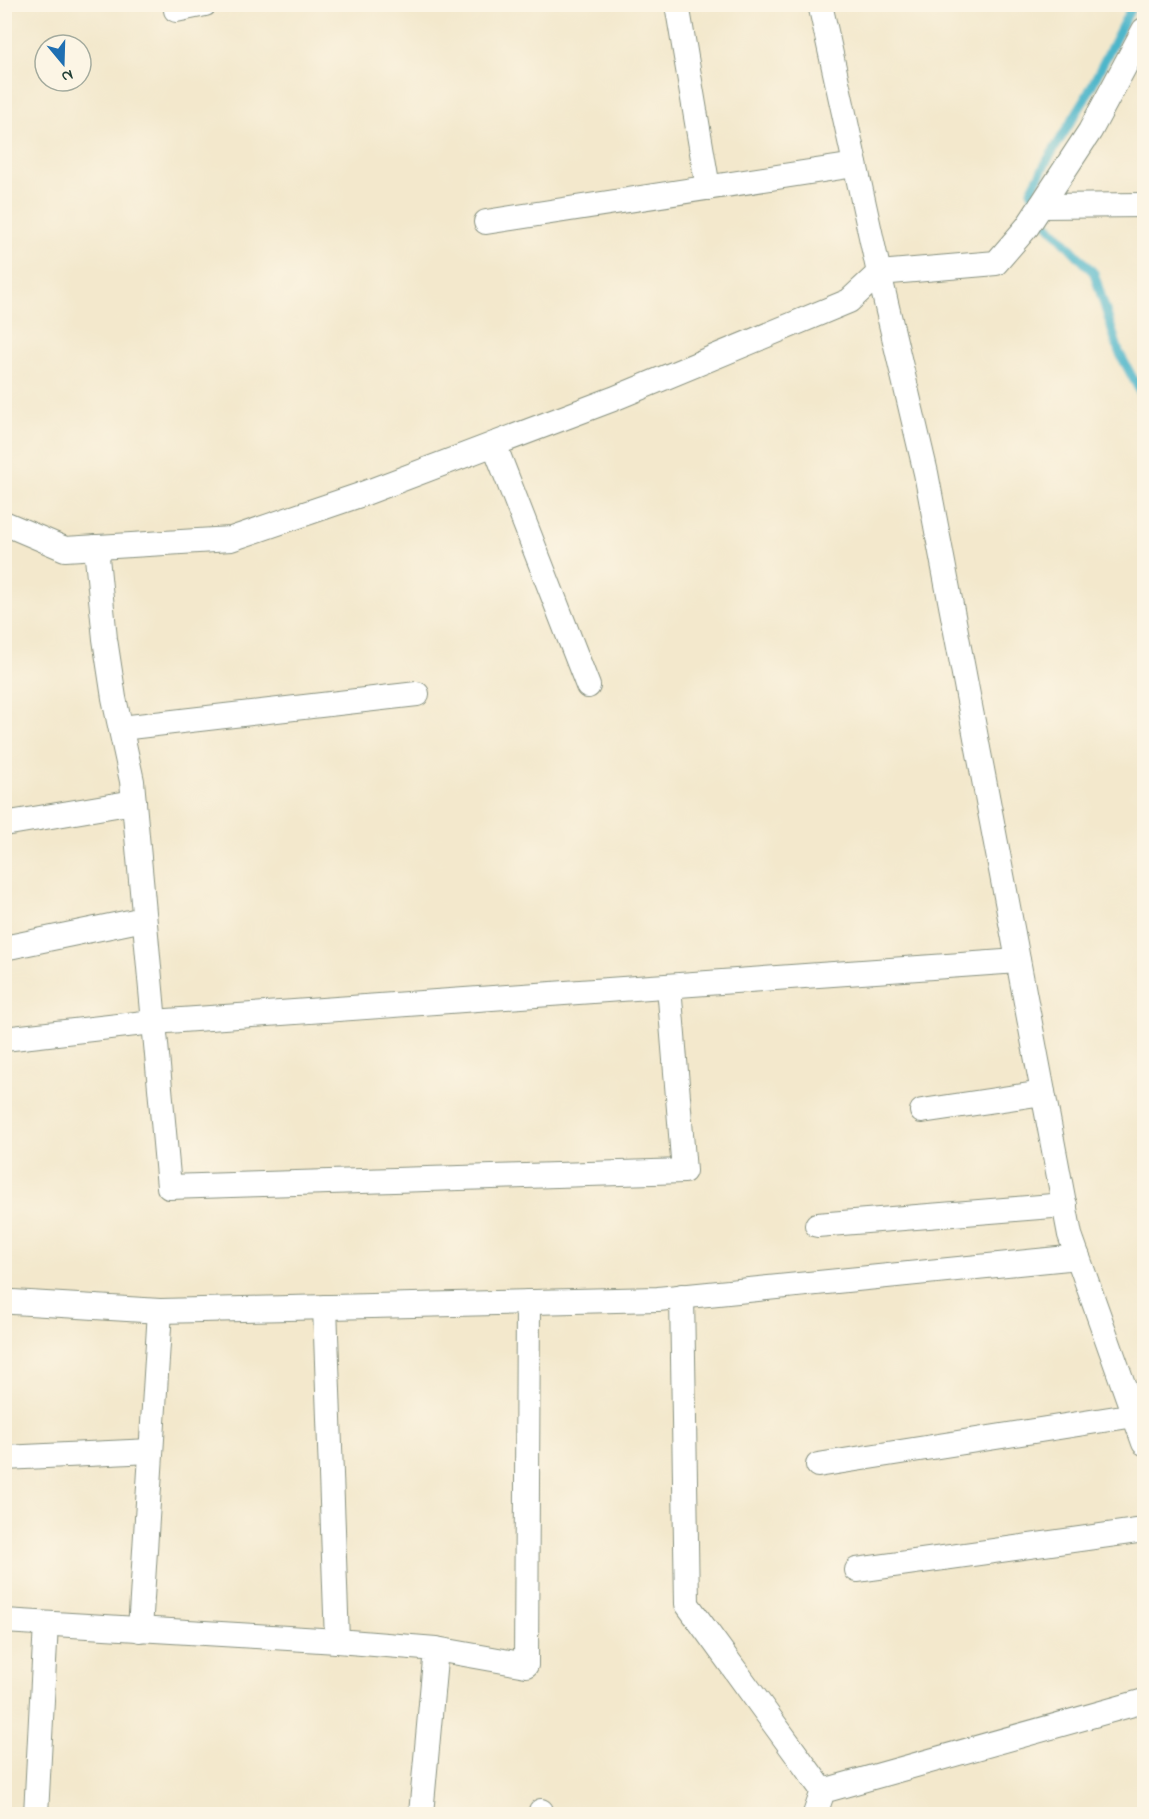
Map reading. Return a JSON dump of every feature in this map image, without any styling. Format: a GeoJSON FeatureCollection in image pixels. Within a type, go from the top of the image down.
{"type":"FeatureCollection","features":[{"type":"Feature","properties":{"kind":"street"},"geometry":{"type":"LineString","coordinates":[[176,10],[205,4]]}},
{"type":"Feature","properties":{"kind":"street"},"geometry":{"type":"LineString","coordinates":[[677,4],[708,188]]}},
{"type":"Feature","properties":{"kind":"street"},"geometry":{"type":"LineString","coordinates":[[820,4],[926,473],[1070,1235],[1135,1386],[1135,1415],[1144,1443]]}},
{"type":"Feature","properties":{"kind":"street"},"geometry":{"type":"LineString","coordinates":[[4,523],[65,549],[231,539],[360,495],[613,399],[849,301],[879,273],[996,263],[1028,227],[1090,132],[1144,30]]}},
{"type":"Feature","properties":{"kind":"street"},"geometry":{"type":"LineString","coordinates":[[486,222],[855,165]]}},
{"type":"Feature","properties":{"kind":"street"},"geometry":{"type":"LineString","coordinates":[[1041,206],[1144,205]]}},
{"type":"Feature","properties":{"kind":"street"},"geometry":{"type":"LineString","coordinates":[[494,444],[588,686]]}},
{"type":"Feature","properties":{"kind":"street"},"geometry":{"type":"LineString","coordinates":[[96,547],[105,639],[132,781],[169,1186],[684,1171],[669,986]]}},
{"type":"Feature","properties":{"kind":"street"},"geometry":{"type":"LineString","coordinates":[[121,728],[417,694]]}},
{"type":"Feature","properties":{"kind":"street"},"geometry":{"type":"LineString","coordinates":[[4,824],[134,802]]}},
{"type":"Feature","properties":{"kind":"street"},"geometry":{"type":"LineString","coordinates":[[4,948],[144,919]]}},
{"type":"Feature","properties":{"kind":"street"},"geometry":{"type":"LineString","coordinates":[[4,1039],[153,1022],[1018,961]]}},
{"type":"Feature","properties":{"kind":"street"},"geometry":{"type":"LineString","coordinates":[[922,1111],[1043,1093]]}},
{"type":"Feature","properties":{"kind":"street"},"geometry":{"type":"LineString","coordinates":[[817,1225],[1065,1205]]}},
{"type":"Feature","properties":{"kind":"street"},"geometry":{"type":"LineString","coordinates":[[13,1302],[160,1311],[682,1296],[1078,1257]]}},
{"type":"Feature","properties":{"kind":"street"},"geometry":{"type":"LineString","coordinates":[[682,1296],[687,1604],[823,1791]]}},
{"type":"Feature","properties":{"kind":"street"},"geometry":{"type":"LineString","coordinates":[[4,1621],[436,1649],[526,1665],[528,1302]]}},
{"type":"Feature","properties":{"kind":"street"},"geometry":{"type":"LineString","coordinates":[[325,1307],[337,1641]]}},
{"type":"Feature","properties":{"kind":"street"},"geometry":{"type":"LineString","coordinates":[[140,1630],[160,1311]]}},
{"type":"Feature","properties":{"kind":"street"},"geometry":{"type":"LineString","coordinates":[[818,1465],[1135,1415]]}},
{"type":"Feature","properties":{"kind":"street"},"geometry":{"type":"LineString","coordinates":[[4,1458],[151,1450]]}},
{"type":"Feature","properties":{"kind":"street"},"geometry":{"type":"LineString","coordinates":[[857,1570],[1144,1530]]}},
{"type":"Feature","properties":{"kind":"street"},"geometry":{"type":"LineString","coordinates":[[36,1815],[46,1624]]}},
{"type":"Feature","properties":{"kind":"street"},"geometry":{"type":"LineString","coordinates":[[422,1815],[436,1649]]}},
{"type":"Feature","properties":{"kind":"street"},"geometry":{"type":"LineString","coordinates":[[823,1791],[1144,1701]]}},
{"type":"Feature","properties":{"kind":"street"},"geometry":{"type":"LineString","coordinates":[[815,1815],[823,1791]]}},
{"type":"Feature","properties":{"kind":"waterway"},"geometry":{"type":"LineString","coordinates":[[1133,4],[1085,99],[1031,191],[1045,221],[1094,273],[1119,352],[1144,399]]}}]}
